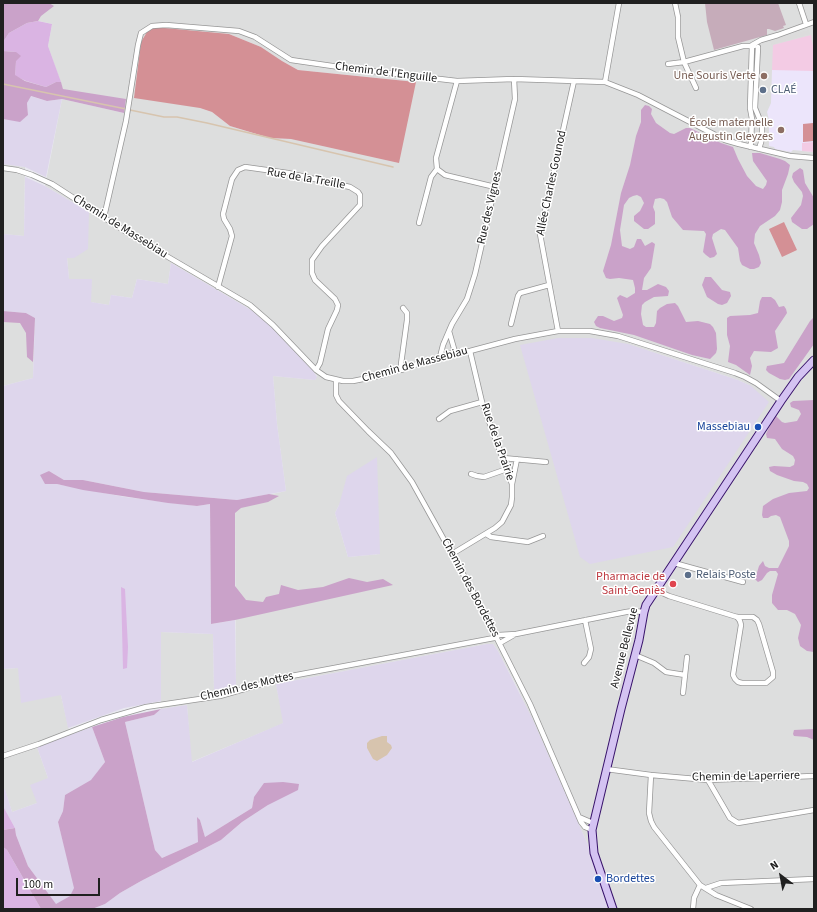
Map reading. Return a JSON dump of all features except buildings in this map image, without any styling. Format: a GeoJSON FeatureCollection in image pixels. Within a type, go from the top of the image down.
{"type":"FeatureCollection","features":[{"type":"Feature","properties":{"kind":"main road","name":"Avenue Bellevue"},"geometry":{"type":"LineString","coordinates":[[613,909],[594,853],[593,826],[641,632],[644,612],[656,590],[781,401],[798,377],[814,360]]}},
{"type":"Feature","properties":{"kind":"street"},"geometry":{"type":"LineString","coordinates":[[605,82],[619,4],[612,3]]}},
{"type":"Feature","properties":{"kind":"street"},"geometry":{"type":"LineString","coordinates":[[675,3],[678,17],[678,38],[684,62],[696,88]]}},
{"type":"Feature","properties":{"kind":"street"},"geometry":{"type":"LineString","coordinates":[[799,3],[806,24]]}},
{"type":"Feature","properties":{"kind":"street"},"geometry":{"type":"LineString","coordinates":[[750,147],[752,119],[750,108],[755,46],[761,40],[814,22]]}},
{"type":"Feature","properties":{"kind":"street","name":"Chemin de l'Enguille"},"geometry":{"type":"LineString","coordinates":[[104,216],[126,121],[141,33],[152,26],[166,25],[239,31],[255,37],[291,60],[346,68],[457,81],[514,79],[605,82],[638,95],[725,140],[790,156],[814,158]]}},
{"type":"Feature","properties":{"kind":"street"},"geometry":{"type":"LineString","coordinates":[[668,64],[684,62],[744,46],[755,46]]}},
{"type":"Feature","properties":{"kind":"street"},"geometry":{"type":"LineString","coordinates":[[755,46],[755,108],[762,125],[762,139],[759,149]]}},
{"type":"Feature","properties":{"kind":"street","name":"Rue des Vignes"},"geometry":{"type":"LineString","coordinates":[[440,357],[449,331],[471,289],[515,99],[514,79]]}},
{"type":"Feature","properties":{"kind":"street"},"geometry":{"type":"LineString","coordinates":[[419,223],[431,177],[437,169],[436,158],[457,81]]}},
{"type":"Feature","properties":{"kind":"street","name":"Allée Charles Gounod"},"geometry":{"type":"LineString","coordinates":[[558,331],[540,234],[574,81]]}},
{"type":"Feature","properties":{"kind":"street"},"geometry":{"type":"LineString","coordinates":[[752,119],[758,118]]}},
{"type":"Feature","properties":{"kind":"street","name":"Rue de la Treille"},"geometry":{"type":"LineString","coordinates":[[218,287],[232,236],[224,219],[224,210],[232,179],[238,170],[245,167],[288,173],[350,187],[358,192],[360,195],[360,205],[322,246],[312,260],[312,273],[315,280],[335,299],[338,305],[338,310],[328,329],[320,363],[316,370]]}},
{"type":"Feature","properties":{"kind":"street","name":"Chemin de Massebiau"},"geometry":{"type":"LineString","coordinates":[[3,168],[17,170],[52,184],[104,216],[134,237],[240,299],[261,314],[316,370],[326,377],[336,380],[353,381],[383,375],[456,352],[516,339],[558,331],[590,331],[618,336],[745,377],[781,401]]}},
{"type":"Feature","properties":{"kind":"street"},"geometry":{"type":"LineString","coordinates":[[437,169],[445,175],[495,187]]}},
{"type":"Feature","properties":{"kind":"street"},"geometry":{"type":"LineString","coordinates":[[511,324],[520,293],[549,286]]}},
{"type":"Feature","properties":{"kind":"street"},"geometry":{"type":"LineString","coordinates":[[402,370],[400,364],[407,320],[407,313],[403,308]]}},
{"type":"Feature","properties":{"kind":"street"},"geometry":{"type":"LineString","coordinates":[[449,331],[456,352]]}},
{"type":"Feature","properties":{"kind":"street","name":"Rue de la Prairie"},"geometry":{"type":"LineString","coordinates":[[452,554],[486,534],[502,522],[511,505],[512,497],[512,484],[482,402],[470,350]]}},
{"type":"Feature","properties":{"kind":"street","name":"Chemin des Bordettes"},"geometry":{"type":"LineString","coordinates":[[336,380],[336,395],[339,401],[400,464],[452,554],[500,643],[536,716],[581,822],[585,827],[593,826]]}},
{"type":"Feature","properties":{"kind":"street"},"geometry":{"type":"LineString","coordinates":[[439,419],[450,411],[482,402]]}},
{"type":"Feature","properties":{"kind":"street"},"geometry":{"type":"LineString","coordinates":[[503,458],[546,462]]}},
{"type":"Feature","properties":{"kind":"street"},"geometry":{"type":"LineString","coordinates":[[512,484],[517,459]]}},
{"type":"Feature","properties":{"kind":"street"},"geometry":{"type":"LineString","coordinates":[[470,474],[484,477],[507,469]]}},
{"type":"Feature","properties":{"kind":"street"},"geometry":{"type":"LineString","coordinates":[[486,534],[491,538],[528,542],[543,536]]}},
{"type":"Feature","properties":{"kind":"street"},"geometry":{"type":"LineString","coordinates":[[674,563],[743,582]]}},
{"type":"Feature","properties":{"kind":"street"},"geometry":{"type":"LineString","coordinates":[[656,590],[669,596],[737,616],[753,617],[759,624],[773,672],[773,677],[766,683],[742,683],[734,680],[733,674],[741,625],[737,616]]}},
{"type":"Feature","properties":{"kind":"street"},"geometry":{"type":"LineString","coordinates":[[500,643],[516,634],[626,612],[644,612]]}},
{"type":"Feature","properties":{"kind":"street"},"geometry":{"type":"LineString","coordinates":[[584,663],[590,657],[591,649],[585,620]]}},
{"type":"Feature","properties":{"kind":"street","name":"Chemin des Mottes"},"geometry":{"type":"LineString","coordinates":[[3,756],[125,712],[146,707],[220,696],[286,677],[496,637],[499,635],[516,634]]}},
{"type":"Feature","properties":{"kind":"street"},"geometry":{"type":"LineString","coordinates":[[635,655],[654,663],[666,672],[685,675]]}},
{"type":"Feature","properties":{"kind":"street"},"geometry":{"type":"LineString","coordinates":[[683,693],[687,657]]}},
{"type":"Feature","properties":{"kind":"street","name":"Chemin de Laperriere"},"geometry":{"type":"LineString","coordinates":[[606,769],[708,780],[814,776]]}},
{"type":"Feature","properties":{"kind":"street"},"geometry":{"type":"LineString","coordinates":[[651,775],[649,804],[651,821],[654,827],[700,885],[716,895],[751,909]]}},
{"type":"Feature","properties":{"kind":"street"},"geometry":{"type":"LineString","coordinates":[[708,780],[730,818],[738,823],[814,810]]}},
{"type":"Feature","properties":{"kind":"street"},"geometry":{"type":"LineString","coordinates":[[706,888],[721,883],[814,879]]}},
{"type":"Feature","properties":{"kind":"street"},"geometry":{"type":"LineString","coordinates":[[693,909],[694,898],[700,885]]}},
{"type":"Feature","properties":{"kind":"shaded area"},"geometry":{"type":"Polygon","coordinates":[[[3,3],[49,3],[54,6],[41,16],[38,21],[27,23],[9,33],[3,42],[3,3]]]}},
{"type":"Feature","properties":{"kind":"shaded area"},"geometry":{"type":"Polygon","coordinates":[[[44,3],[814,3],[814,909],[608,909],[588,845],[518,689],[493,644],[276,684],[284,723],[191,762],[187,705],[161,709],[161,632],[213,634],[214,691],[236,685],[235,502],[286,491],[277,424],[273,376],[315,380],[317,376],[269,325],[251,310],[171,263],[168,284],[137,279],[132,298],[111,295],[109,305],[90,302],[69,279],[67,257],[89,212],[45,186],[62,99],[124,113],[63,89],[48,46],[52,24],[21,17],[44,3]],[[229,34],[200,108],[212,112],[230,126],[270,138],[291,139],[416,82],[298,70],[261,47],[229,34]],[[628,344],[751,386],[738,380],[628,344]],[[339,505],[335,513],[348,557],[380,554],[339,505]]]}},
{"type":"Feature","properties":{"kind":"shaded area"},"geometry":{"type":"Polygon","coordinates":[[[705,3],[778,3],[786,25],[783,26],[784,28],[775,31],[767,29],[767,35],[714,50],[707,22],[705,3]]]}},
{"type":"Feature","properties":{"kind":"shaded area"},"geometry":{"type":"Polygon","coordinates":[[[38,21],[52,24],[48,46],[61,82],[56,82],[46,87],[15,76],[16,52],[3,51],[3,42],[9,33],[27,23],[38,21]]]}},
{"type":"Feature","properties":{"kind":"shaded area"},"geometry":{"type":"Polygon","coordinates":[[[154,27],[229,34],[261,47],[298,70],[416,82],[399,163],[291,139],[270,138],[230,126],[212,112],[200,108],[134,98],[141,42],[147,32],[154,27]]]}},
{"type":"Feature","properties":{"kind":"shaded area"},"geometry":{"type":"Polygon","coordinates":[[[809,30],[810,34],[771,45],[770,40],[809,30]]]}},
{"type":"Feature","properties":{"kind":"shaded area"},"geometry":{"type":"Polygon","coordinates":[[[811,35],[814,52],[814,71],[772,70],[773,45],[811,35]]]}},
{"type":"Feature","properties":{"kind":"shaded area"},"geometry":{"type":"Polygon","coordinates":[[[3,51],[16,52],[21,56],[16,61],[15,75],[25,81],[46,87],[56,82],[61,82],[63,89],[126,99],[124,113],[62,99],[47,101],[31,96],[27,103],[28,115],[20,122],[3,119],[3,51]]]}},
{"type":"Feature","properties":{"kind":"shaded area"},"geometry":{"type":"Polygon","coordinates":[[[772,70],[814,70],[814,152],[793,150],[791,152],[775,149],[774,147],[769,146],[769,120],[767,112],[771,103],[772,70]]]}},
{"type":"Feature","properties":{"kind":"shaded area"},"geometry":{"type":"Polygon","coordinates":[[[30,96],[47,101],[62,99],[46,177],[25,167],[3,164],[3,119],[20,121],[28,115],[27,103],[30,96]]]}},
{"type":"Feature","properties":{"kind":"shaded area"},"geometry":{"type":"Polygon","coordinates":[[[645,105],[652,109],[651,114],[656,123],[670,133],[674,134],[686,128],[690,128],[733,147],[747,176],[756,186],[763,189],[767,181],[753,161],[752,153],[760,153],[780,159],[790,165],[782,190],[780,210],[775,216],[760,226],[755,234],[754,243],[761,263],[759,267],[754,269],[750,269],[742,265],[738,248],[725,230],[721,229],[713,234],[712,238],[717,254],[710,258],[706,255],[703,252],[706,234],[704,231],[683,230],[672,217],[667,202],[664,199],[655,199],[653,207],[655,212],[655,224],[648,229],[644,229],[634,221],[634,216],[640,211],[644,203],[641,197],[637,195],[633,196],[629,198],[624,205],[620,230],[622,246],[630,249],[634,247],[637,239],[641,239],[645,246],[652,242],[655,244],[651,268],[644,278],[642,290],[647,290],[658,284],[666,287],[669,291],[668,296],[654,297],[642,305],[641,314],[643,325],[646,327],[654,327],[656,323],[657,311],[667,304],[675,303],[686,322],[698,321],[710,324],[713,327],[716,333],[717,349],[716,353],[710,359],[692,355],[634,335],[600,328],[596,326],[594,322],[598,316],[603,316],[614,321],[622,318],[623,315],[617,298],[620,295],[627,298],[635,293],[633,280],[606,278],[603,271],[611,245],[621,193],[641,122],[641,110],[645,105]]]}},
{"type":"Feature","properties":{"kind":"shaded area"},"geometry":{"type":"Polygon","coordinates":[[[762,113],[768,122],[767,143],[763,145],[756,139],[748,138],[748,115],[762,113]]]}},
{"type":"Feature","properties":{"kind":"shaded area"},"geometry":{"type":"Polygon","coordinates":[[[813,123],[814,141],[803,142],[803,124],[813,123]]]}},
{"type":"Feature","properties":{"kind":"shaded area"},"geometry":{"type":"Polygon","coordinates":[[[814,142],[814,152],[802,151],[802,143],[814,142]]]}},
{"type":"Feature","properties":{"kind":"shaded area"},"geometry":{"type":"Polygon","coordinates":[[[3,164],[25,167],[24,236],[3,234],[3,164]]]}},
{"type":"Feature","properties":{"kind":"shaded area"},"geometry":{"type":"Polygon","coordinates":[[[800,168],[803,170],[805,183],[814,198],[814,224],[807,229],[802,229],[792,222],[791,218],[801,205],[803,196],[792,177],[793,173],[800,168]]]}},
{"type":"Feature","properties":{"kind":"shaded area"},"geometry":{"type":"Polygon","coordinates":[[[25,177],[45,186],[89,212],[88,249],[74,258],[67,258],[69,279],[92,279],[91,302],[109,305],[111,295],[132,298],[137,279],[168,284],[171,263],[251,310],[269,325],[317,377],[315,380],[273,376],[277,424],[286,491],[237,500],[144,492],[83,480],[64,480],[49,471],[45,484],[57,484],[125,497],[197,506],[210,504],[211,624],[235,620],[236,685],[214,691],[213,634],[161,632],[161,701],[124,708],[68,728],[61,695],[21,703],[18,668],[3,669],[3,386],[33,378],[35,318],[26,313],[3,311],[3,234],[24,236],[25,177]]]}},
{"type":"Feature","properties":{"kind":"shaded area"},"geometry":{"type":"Polygon","coordinates":[[[784,222],[797,250],[782,257],[769,229],[784,222]]]}},
{"type":"Feature","properties":{"kind":"shaded area"},"geometry":{"type":"Polygon","coordinates":[[[705,277],[711,277],[722,290],[730,292],[731,296],[727,303],[722,305],[718,304],[707,297],[702,285],[705,277]]]}},
{"type":"Feature","properties":{"kind":"shaded area"},"geometry":{"type":"Polygon","coordinates":[[[762,297],[771,297],[775,300],[779,307],[784,306],[787,313],[775,331],[778,348],[771,352],[754,351],[750,358],[752,366],[750,375],[736,365],[728,362],[730,346],[727,335],[727,318],[730,316],[758,313],[762,297]]]}},
{"type":"Feature","properties":{"kind":"shaded area"},"geometry":{"type":"Polygon","coordinates":[[[3,311],[26,313],[35,318],[33,362],[27,357],[26,333],[20,323],[3,322],[3,311]]]}},
{"type":"Feature","properties":{"kind":"shaded area"},"geometry":{"type":"Polygon","coordinates":[[[3,316],[35,318],[33,378],[3,386],[3,316]]]}},
{"type":"Feature","properties":{"kind":"shaded area"},"geometry":{"type":"Polygon","coordinates":[[[813,318],[814,344],[789,379],[780,379],[769,373],[766,370],[767,366],[784,363],[813,318]]]}},
{"type":"Feature","properties":{"kind":"shaded area"},"geometry":{"type":"Polygon","coordinates":[[[558,338],[592,338],[628,344],[738,380],[751,386],[769,402],[673,547],[590,564],[580,557],[520,345],[558,338]]]}},
{"type":"Feature","properties":{"kind":"shaded area"},"geometry":{"type":"Polygon","coordinates":[[[814,400],[814,652],[807,651],[800,646],[798,638],[801,625],[795,614],[787,610],[778,610],[772,603],[772,595],[778,574],[776,571],[770,571],[762,580],[758,582],[755,579],[759,566],[763,561],[765,566],[769,568],[778,568],[789,546],[789,541],[780,517],[776,515],[763,518],[763,506],[773,499],[789,493],[807,491],[809,488],[807,484],[803,482],[794,481],[770,471],[769,467],[790,467],[794,465],[795,460],[793,456],[782,449],[775,439],[767,438],[766,434],[776,416],[785,423],[797,421],[801,414],[799,410],[791,407],[790,403],[793,401],[814,400]]]}},
{"type":"Feature","properties":{"kind":"shaded area"},"geometry":{"type":"Polygon","coordinates":[[[377,457],[380,554],[348,557],[335,513],[339,505],[347,476],[377,457]]]}},
{"type":"Feature","properties":{"kind":"shaded area"},"geometry":{"type":"Polygon","coordinates":[[[49,471],[64,480],[83,480],[144,492],[237,500],[269,494],[279,496],[268,502],[241,508],[235,513],[235,586],[246,600],[263,602],[266,597],[279,594],[281,585],[298,590],[323,587],[349,578],[367,582],[383,579],[393,585],[211,624],[210,504],[197,506],[168,503],[83,490],[57,484],[45,484],[40,475],[49,471]]]}},
{"type":"Feature","properties":{"kind":"shaded area"},"geometry":{"type":"Polygon","coordinates":[[[121,587],[125,589],[128,647],[127,668],[123,669],[121,587]]]}},
{"type":"Feature","properties":{"kind":"shaded area"},"geometry":{"type":"Polygon","coordinates":[[[493,644],[498,651],[533,720],[588,845],[608,909],[92,909],[105,904],[141,881],[221,840],[242,822],[268,805],[254,797],[252,808],[205,837],[200,820],[198,842],[162,858],[155,850],[125,722],[154,715],[161,709],[187,705],[192,762],[283,723],[276,684],[493,644]]]}},
{"type":"Feature","properties":{"kind":"shaded area"},"geometry":{"type":"Polygon","coordinates":[[[18,668],[61,695],[70,735],[37,747],[48,778],[37,803],[12,812],[5,790],[3,790],[3,669],[18,668]]]}},
{"type":"Feature","properties":{"kind":"shaded area"},"geometry":{"type":"Polygon","coordinates":[[[161,709],[154,715],[125,722],[155,850],[162,858],[198,842],[197,817],[200,820],[205,837],[252,808],[254,797],[264,783],[283,782],[299,784],[298,790],[268,805],[242,822],[221,840],[141,881],[105,904],[92,909],[41,909],[7,850],[3,847],[3,830],[15,828],[16,835],[28,866],[56,904],[70,896],[74,888],[58,822],[63,811],[65,795],[91,780],[105,762],[92,727],[123,717],[161,709]]]}},
{"type":"Feature","properties":{"kind":"shaded area"},"geometry":{"type":"Polygon","coordinates":[[[92,727],[105,762],[92,780],[65,795],[63,811],[58,822],[75,888],[70,896],[56,905],[28,866],[16,835],[15,828],[3,806],[3,790],[5,789],[12,812],[37,803],[30,785],[48,778],[37,747],[92,727]]]}},
{"type":"Feature","properties":{"kind":"shaded area"},"geometry":{"type":"Polygon","coordinates":[[[814,729],[814,740],[807,737],[794,736],[793,734],[794,730],[814,729]]]}},
{"type":"Feature","properties":{"kind":"shaded area"},"geometry":{"type":"Polygon","coordinates":[[[387,736],[387,742],[392,748],[387,755],[377,761],[373,759],[367,748],[367,743],[370,740],[387,736]]]}},
{"type":"Feature","properties":{"kind":"shaded area"},"geometry":{"type":"Polygon","coordinates":[[[3,806],[15,828],[3,830],[3,806]]]}},
{"type":"Feature","properties":{"kind":"shaded area"},"geometry":{"type":"Polygon","coordinates":[[[3,847],[7,850],[41,909],[3,909],[3,847]]]}},
{"type":"Feature","properties":{"kind":"waterway"},"geometry":{"type":"LineString","coordinates":[[3,84],[126,109]]}},
{"type":"Feature","properties":{"kind":"waterway"},"geometry":{"type":"LineString","coordinates":[[130,110],[164,117],[177,117],[207,123],[393,167]]}},
{"type":"Feature","properties":{"kind":"place","name":"Une Souris Verte"},"geometry":{"type":"Point","coordinates":[764,76]}},
{"type":"Feature","properties":{"kind":"place","name":"CLAÉ"},"geometry":{"type":"Point","coordinates":[763,90]}},
{"type":"Feature","properties":{"kind":"place","name":"École maternelle Augustin Gleyzes"},"geometry":{"type":"Point","coordinates":[781,130]}},
{"type":"Feature","properties":{"kind":"place","name":"Massebiau"},"geometry":{"type":"Point","coordinates":[758,427]}},
{"type":"Feature","properties":{"kind":"place","name":"Relais Poste"},"geometry":{"type":"Point","coordinates":[688,575]}},
{"type":"Feature","properties":{"kind":"place","name":"Pharmacie de Saint-Geniès"},"geometry":{"type":"Point","coordinates":[673,584]}},
{"type":"Feature","properties":{"kind":"place","name":"Bordettes"},"geometry":{"type":"Point","coordinates":[598,879]}}]}
